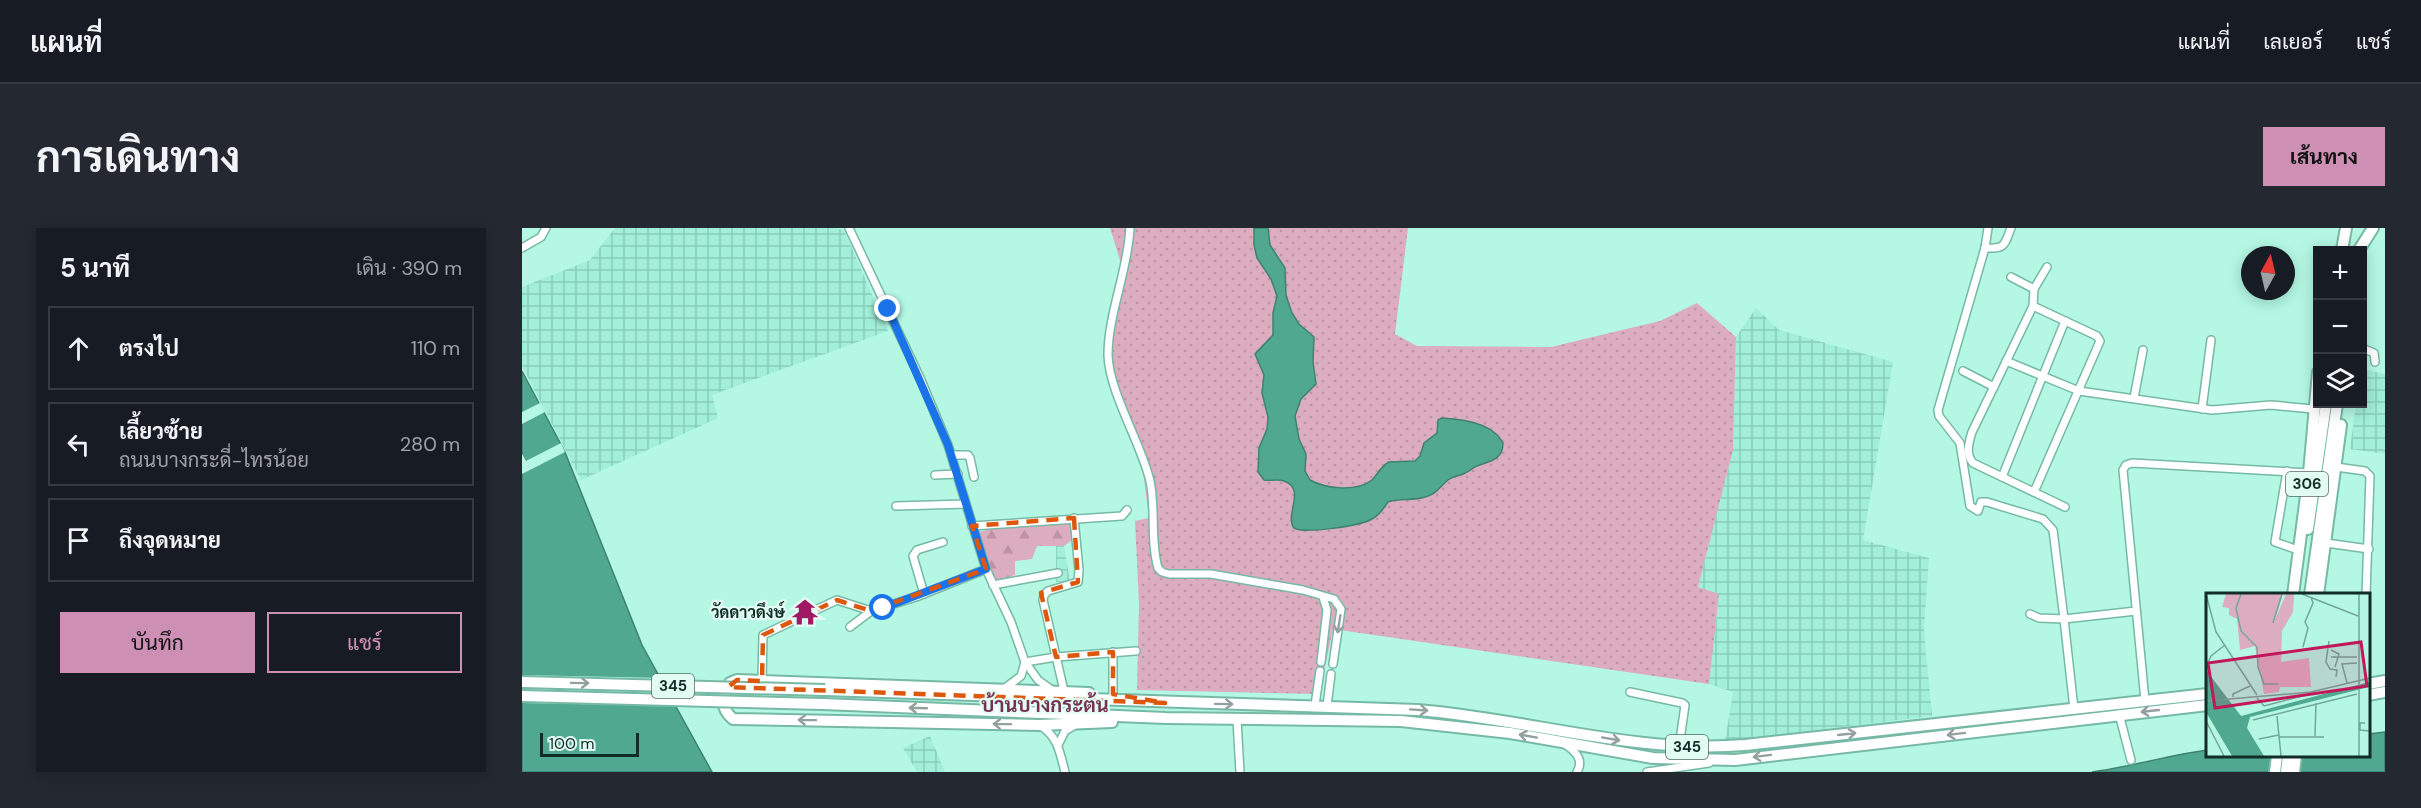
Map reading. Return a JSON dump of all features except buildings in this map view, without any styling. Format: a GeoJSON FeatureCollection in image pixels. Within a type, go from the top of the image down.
{"type":"FeatureCollection","features":[{"type":"Feature","properties":{"kind":"main road"},"geometry":{"type":"LineString","coordinates":[[2337,246],[2339,228]]}},
{"type":"Feature","properties":{"kind":"main road"},"geometry":{"type":"LineString","coordinates":[[2344,246],[2346,228]]}},
{"type":"Feature","properties":{"kind":"main road"},"geometry":{"type":"LineString","coordinates":[[2349,246],[2351,228]]}},
{"type":"Feature","properties":{"kind":"main road"},"geometry":{"type":"LineString","coordinates":[[2359,246],[2361,228]]}},
{"type":"Feature","properties":{"kind":"main road"},"geometry":{"type":"LineString","coordinates":[[2362,246],[2373,228]]}},
{"type":"Feature","properties":{"kind":"main road"},"geometry":{"type":"LineString","coordinates":[[2316,408],[2325,450]]}},
{"type":"Feature","properties":{"kind":"main road","name":"306"},"geometry":{"type":"LineString","coordinates":[[2293,593],[2316,408]]}},
{"type":"Feature","properties":{"kind":"main road","name":"306"},"geometry":{"type":"LineString","coordinates":[[2310,593],[2325,450],[2326,408]]}},
{"type":"Feature","properties":{"kind":"main road","name":"306"},"geometry":{"type":"LineString","coordinates":[[2299,593],[2325,450],[2336,408]]}},
{"type":"Feature","properties":{"kind":"main road","name":"306"},"geometry":{"type":"LineString","coordinates":[[2318,593],[2343,408]]}},
{"type":"Feature","properties":{"kind":"main road"},"geometry":{"type":"LineString","coordinates":[[1166,703],[1113,694],[1052,690],[737,680],[730,683],[723,699],[728,715],[733,719],[1040,725],[1166,718]]}},
{"type":"Feature","properties":{"kind":"main road"},"geometry":{"type":"LineString","coordinates":[[2370,684],[2385,681]]}},
{"type":"Feature","properties":{"kind":"main road","name":"345"},"geometry":{"type":"LineString","coordinates":[[522,682],[825,690],[1166,703],[1315,705],[1465,714],[1625,741],[1679,747],[1745,745],[2206,694]]}},
{"type":"Feature","properties":{"kind":"main road"},"geometry":{"type":"LineString","coordinates":[[2370,696],[2385,692]]}},
{"type":"Feature","properties":{"kind":"main road","name":"345"},"geometry":{"type":"LineString","coordinates":[[522,696],[823,704],[1166,718],[1363,720],[1422,723],[1510,733],[1653,758],[1735,760],[2206,705]]}},
{"type":"Feature","properties":{"kind":"main road"},"geometry":{"type":"LineString","coordinates":[[2268,772],[2270,757]]}},
{"type":"Feature","properties":{"kind":"main road"},"geometry":{"type":"LineString","coordinates":[[2275,772],[2277,757]]}},
{"type":"Feature","properties":{"kind":"main road"},"geometry":{"type":"LineString","coordinates":[[2286,772],[2288,757]]}},
{"type":"Feature","properties":{"kind":"main road"},"geometry":{"type":"LineString","coordinates":[[2294,772],[2296,757]]}},
{"type":"Feature","properties":{"kind":"street"},"geometry":{"type":"LineString","coordinates":[[522,248],[541,237],[546,228]]}},
{"type":"Feature","properties":{"kind":"street"},"geometry":{"type":"LineString","coordinates":[[849,228],[921,380],[958,474],[986,569],[1011,622],[1025,662],[1038,680],[1052,690]]}},
{"type":"Feature","properties":{"kind":"street"},"geometry":{"type":"LineString","coordinates":[[1130,228],[1125,270],[1108,357],[1112,377],[1150,484],[1158,568],[1162,573],[1211,574],[1303,590],[1334,599],[1341,609],[1333,664]]}},
{"type":"Feature","properties":{"kind":"street"},"geometry":{"type":"LineString","coordinates":[[1988,228],[1985,248],[1938,410],[1939,416],[1960,443],[1970,506],[1978,511],[1981,502],[1987,502],[2043,519],[2053,531],[2074,709]]}},
{"type":"Feature","properties":{"kind":"street"},"geometry":{"type":"LineString","coordinates":[[1985,248],[2003,247],[2011,228]]}},
{"type":"Feature","properties":{"kind":"street"},"geometry":{"type":"LineString","coordinates":[[2047,267],[2034,289],[2033,306],[1972,432],[1968,452],[1973,463],[2065,507]]}},
{"type":"Feature","properties":{"kind":"street"},"geometry":{"type":"LineString","coordinates":[[2012,277],[2034,289]]}},
{"type":"Feature","properties":{"kind":"street"},"geometry":{"type":"LineString","coordinates":[[2033,306],[2097,336],[2100,341],[2034,492]]}},
{"type":"Feature","properties":{"kind":"street"},"geometry":{"type":"LineString","coordinates":[[2002,477],[2065,321]]}},
{"type":"Feature","properties":{"kind":"street"},"geometry":{"type":"LineString","coordinates":[[2202,409],[2211,340]]}},
{"type":"Feature","properties":{"kind":"street"},"geometry":{"type":"LineString","coordinates":[[2134,398],[2143,350]]}},
{"type":"Feature","properties":{"kind":"street"},"geometry":{"type":"LineString","coordinates":[[2367,350],[2374,353],[2375,362]]}},
{"type":"Feature","properties":{"kind":"street"},"geometry":{"type":"LineString","coordinates":[[2006,361],[2079,390],[2202,409],[2271,405],[2313,406]]}},
{"type":"Feature","properties":{"kind":"street"},"geometry":{"type":"LineString","coordinates":[[1963,371],[1994,387]]}},
{"type":"Feature","properties":{"kind":"street"},"geometry":{"type":"LineString","coordinates":[[951,455],[968,455],[974,477]]}},
{"type":"Feature","properties":{"kind":"street"},"geometry":{"type":"LineString","coordinates":[[2145,701],[2123,470],[2126,465],[2132,463],[2308,473]]}},
{"type":"Feature","properties":{"kind":"street"},"geometry":{"type":"LineString","coordinates":[[2336,467],[2365,471],[2370,476],[2366,593]]}},
{"type":"Feature","properties":{"kind":"street"},"geometry":{"type":"LineString","coordinates":[[2287,471],[2275,543],[2298,550]]}},
{"type":"Feature","properties":{"kind":"street"},"geometry":{"type":"LineString","coordinates":[[935,475],[958,474]]}},
{"type":"Feature","properties":{"kind":"street"},"geometry":{"type":"LineString","coordinates":[[896,506],[966,504]]}},
{"type":"Feature","properties":{"kind":"street"},"geometry":{"type":"LineString","coordinates":[[972,526],[1122,516],[1127,510]]}},
{"type":"Feature","properties":{"kind":"street"},"geometry":{"type":"LineString","coordinates":[[1064,691],[1043,600],[1048,591],[1078,582],[1074,518]]}},
{"type":"Feature","properties":{"kind":"street"},"geometry":{"type":"LineString","coordinates":[[924,594],[913,556],[917,550],[943,543]]}},
{"type":"Feature","properties":{"kind":"street"},"geometry":{"type":"LineString","coordinates":[[2326,543],[2369,549]]}},
{"type":"Feature","properties":{"kind":"street"},"geometry":{"type":"LineString","coordinates":[[850,627],[871,611],[924,594],[986,569]]}},
{"type":"Feature","properties":{"kind":"street"},"geometry":{"type":"LineString","coordinates":[[993,585],[1058,573]]}},
{"type":"Feature","properties":{"kind":"street"},"geometry":{"type":"LineString","coordinates":[[1322,662],[1327,617],[1323,597]]}},
{"type":"Feature","properties":{"kind":"street"},"geometry":{"type":"LineString","coordinates":[[762,681],[763,635],[837,600],[871,611]]}},
{"type":"Feature","properties":{"kind":"street"},"geometry":{"type":"LineString","coordinates":[[2030,614],[2039,618],[2064,619],[2136,611]]}},
{"type":"Feature","properties":{"kind":"street"},"geometry":{"type":"LineString","coordinates":[[1025,662],[1056,657],[1136,651]]}},
{"type":"Feature","properties":{"kind":"street"},"geometry":{"type":"LineString","coordinates":[[1113,652],[1113,694]]}},
{"type":"Feature","properties":{"kind":"street"},"geometry":{"type":"LineString","coordinates":[[1005,688],[1021,676],[1025,662]]}},
{"type":"Feature","properties":{"kind":"street"},"geometry":{"type":"LineString","coordinates":[[1315,705],[1320,671]]}},
{"type":"Feature","properties":{"kind":"street"},"geometry":{"type":"LineString","coordinates":[[1327,706],[1331,674]]}},
{"type":"Feature","properties":{"kind":"street"},"geometry":{"type":"LineString","coordinates":[[1630,692],[1685,705],[1679,747]]}},
{"type":"Feature","properties":{"kind":"street"},"geometry":{"type":"LineString","coordinates":[[2119,714],[2130,760]]}},
{"type":"Feature","properties":{"kind":"street"},"geometry":{"type":"LineString","coordinates":[[1237,720],[1240,772]]}},
{"type":"Feature","properties":{"kind":"street"},"geometry":{"type":"LineString","coordinates":[[1058,745],[1065,731],[1072,726],[1084,723]]}},
{"type":"Feature","properties":{"kind":"street"},"geometry":{"type":"LineString","coordinates":[[1040,725],[1053,736],[1058,745],[1065,772]]}},
{"type":"Feature","properties":{"kind":"street"},"geometry":{"type":"LineString","coordinates":[[1563,742],[1577,753],[1580,760],[1577,772]]}},
{"type":"Feature","properties":{"kind":"street"},"geometry":{"type":"LineString","coordinates":[[1647,772],[1735,760]]}},
{"type":"Feature","properties":{"kind":"highlighted area"},"geometry":{"type":"Polygon","coordinates":[[[1074,518],[1078,582],[1041,593],[1056,657],[1113,652],[1113,694],[1165,703],[728,687],[737,680],[762,681],[763,635],[837,600],[871,611],[986,569],[972,526],[1074,518]]]}},
{"type":"Feature","properties":{"kind":"shaded area"},"geometry":{"type":"Polygon","coordinates":[[[615,228],[833,228],[844,230],[888,331],[712,395],[718,418],[581,480],[522,366],[522,287],[590,260],[615,228]]]}},
{"type":"Feature","properties":{"kind":"shaded area"},"geometry":{"type":"Polygon","coordinates":[[[1254,228],[1268,228],[1270,245],[1285,268],[1286,295],[1292,313],[1299,324],[1314,337],[1313,362],[1316,384],[1301,399],[1295,416],[1299,439],[1306,454],[1305,471],[1310,480],[1333,487],[1350,488],[1372,480],[1389,462],[1415,461],[1420,456],[1424,443],[1437,433],[1438,420],[1442,418],[1476,423],[1492,431],[1503,443],[1501,453],[1491,461],[1450,479],[1429,496],[1388,502],[1377,516],[1366,522],[1320,530],[1294,528],[1291,516],[1295,496],[1291,485],[1282,480],[1264,480],[1258,472],[1259,448],[1267,429],[1268,417],[1262,393],[1264,375],[1255,354],[1273,335],[1273,313],[1277,296],[1271,279],[1257,258],[1254,228]]]}},
{"type":"Feature","properties":{"kind":"shaded area"},"geometry":{"type":"Polygon","coordinates":[[[1756,308],[1779,330],[1893,362],[1863,540],[1929,558],[1924,629],[1932,716],[1725,741],[1733,692],[1709,684],[1719,594],[1698,587],[1733,450],[1736,337],[1756,308]]]}},
{"type":"Feature","properties":{"kind":"shaded area"},"geometry":{"type":"Polygon","coordinates":[[[2367,370],[2385,374],[2385,454],[2350,449],[2355,408],[2367,408],[2367,370]]]}},
{"type":"Feature","properties":{"kind":"shaded area"},"geometry":{"type":"Polygon","coordinates":[[[522,371],[565,452],[642,645],[712,772],[522,772],[522,371]]]}},
{"type":"Feature","properties":{"kind":"shaded area"},"geometry":{"type":"Polygon","coordinates":[[[1056,546],[1064,546],[1070,582],[1056,582],[1056,546]]]}},
{"type":"Feature","properties":{"kind":"shaded area"},"geometry":{"type":"Polygon","coordinates":[[[2385,732],[2385,772],[2092,772],[2206,750],[2206,757],[2370,757],[2370,734],[2385,732]]]}},
{"type":"Feature","properties":{"kind":"shaded area"},"geometry":{"type":"Polygon","coordinates":[[[930,736],[945,772],[917,772],[903,748],[930,736]]]}},
{"type":"Feature","properties":{"kind":"green space"},"geometry":{"type":"Polygon","coordinates":[[[1110,228],[1408,228],[1395,334],[1417,346],[1551,347],[1660,321],[1697,303],[1736,337],[1733,450],[1698,587],[1719,594],[1709,684],[1333,629],[1319,694],[1137,690],[1139,603],[1135,521],[1149,518],[1143,471],[1106,371],[1114,315],[1124,273],[1110,228]]]}},
{"type":"Feature","properties":{"kind":"green space"},"geometry":{"type":"Polygon","coordinates":[[[1072,523],[1075,538],[1064,546],[1037,546],[1032,559],[1015,561],[1015,575],[994,582],[976,533],[990,529],[1072,523]]]}},
{"type":"Feature","properties":{"kind":"pier"},"geometry":{"type":"Polygon","coordinates":[[[540,403],[545,412],[522,424],[522,412],[540,403]]]}},
{"type":"Feature","properties":{"kind":"pier"},"geometry":{"type":"Polygon","coordinates":[[[561,443],[565,452],[522,474],[522,454],[526,461],[561,443]]]}},
{"type":"Feature","properties":{"kind":"pier"},"geometry":{"type":"Polygon","coordinates":[[[522,675],[664,678],[679,706],[522,703],[522,675]]]}},
{"type":"Feature","properties":{"kind":"place","name":"วัดดาวดึงษ์"},"geometry":{"type":"Point","coordinates":[805,612]}},
{"type":"Feature","properties":{"kind":"district","name":"บ้านบางกระต้น"},"geometry":{"type":"Point","coordinates":[1045,705]}},
{"type":"Feature","properties":{"kind":"route"},"geometry":{"type":"LineString","coordinates":[[883,608],[986,569],[948,445],[888,309]]}}]}
